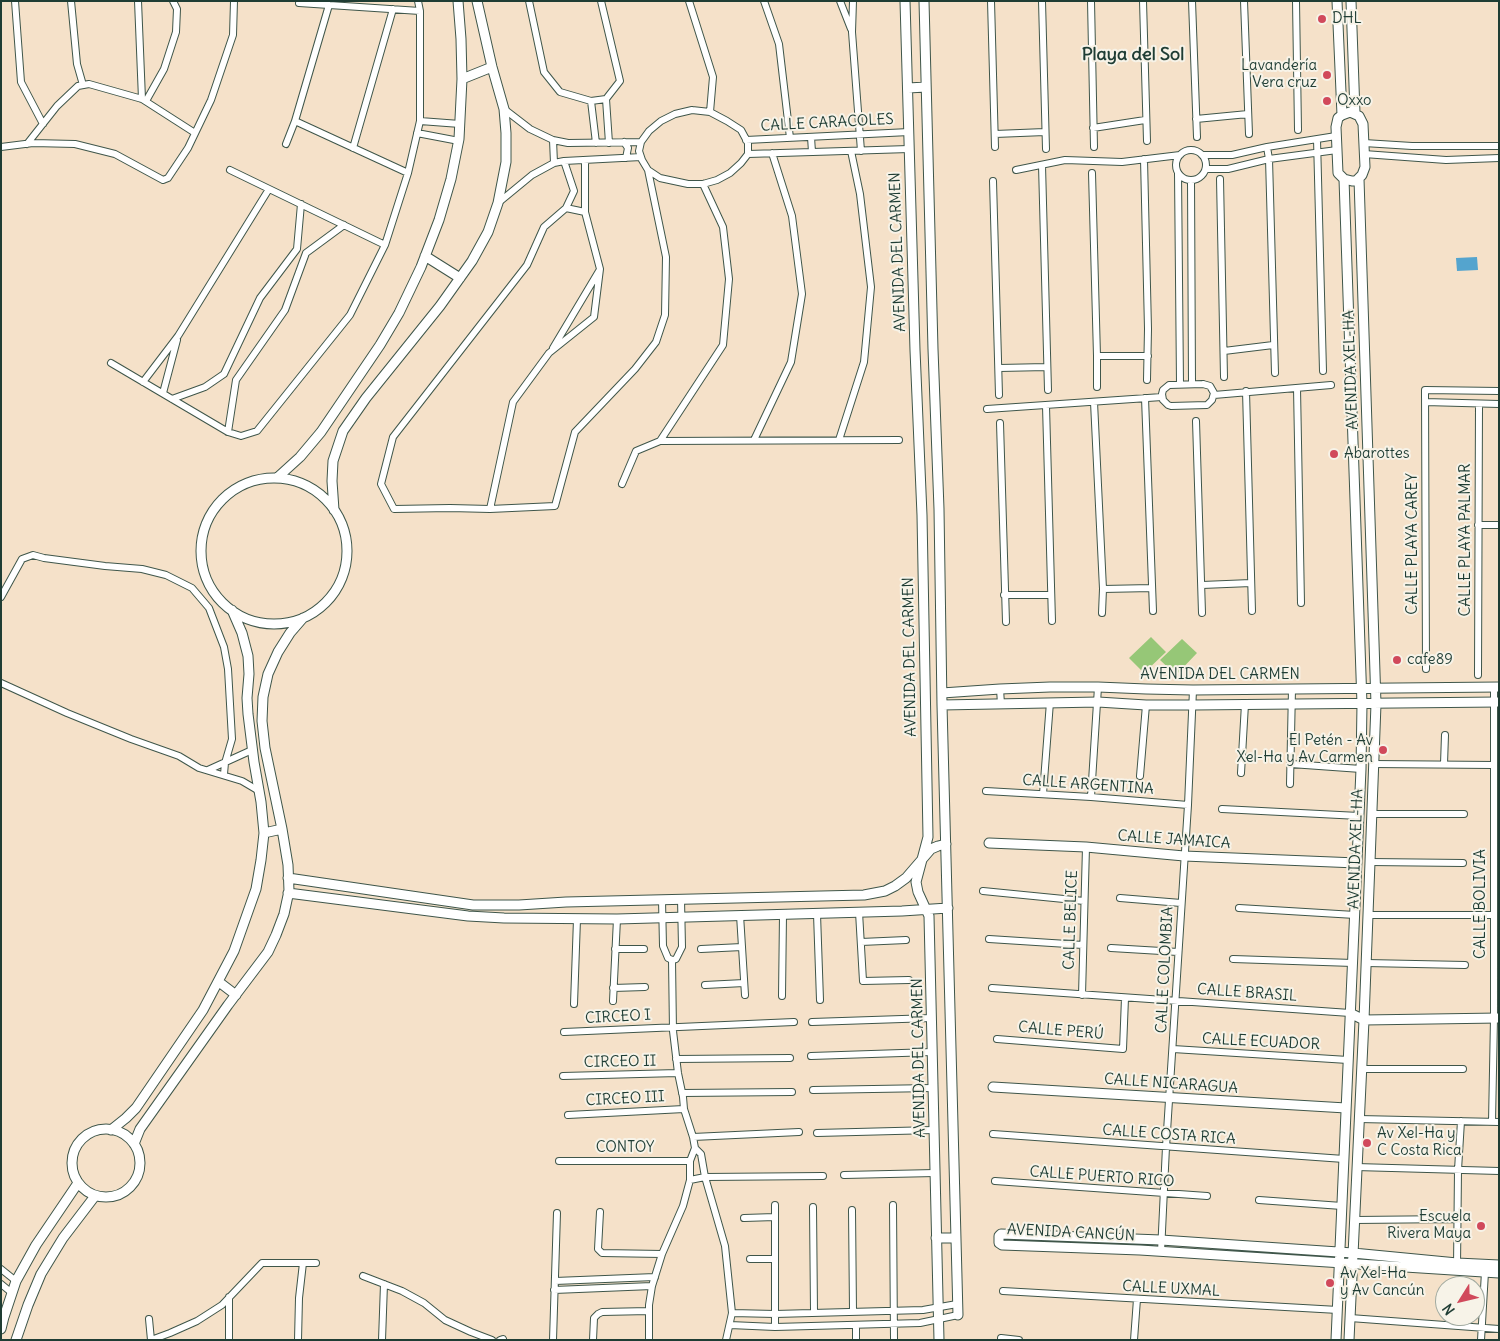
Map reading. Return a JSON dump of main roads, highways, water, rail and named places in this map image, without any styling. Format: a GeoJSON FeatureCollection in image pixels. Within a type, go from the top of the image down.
{"type":"FeatureCollection","features":[{"type":"Feature","properties":{"kind":"water"},"geometry":{"type":"Polygon","coordinates":[[[1477,257],[1478,270],[1457,271],[1456,258],[1477,257]]]}},
{"type":"Feature","properties":{"kind":"place","name":"DHL"},"geometry":{"type":"Point","coordinates":[1322,19]}},
{"type":"Feature","properties":{"kind":"place","name":"Lavandería Vera cruz"},"geometry":{"type":"Point","coordinates":[1327,75]}},
{"type":"Feature","properties":{"kind":"place","name":"Oxxo"},"geometry":{"type":"Point","coordinates":[1327,101]}},
{"type":"Feature","properties":{"kind":"place","name":"Abarottes"},"geometry":{"type":"Point","coordinates":[1334,454]}},
{"type":"Feature","properties":{"kind":"place","name":"cafe89"},"geometry":{"type":"Point","coordinates":[1397,660]}},
{"type":"Feature","properties":{"kind":"place","name":"El Petén - Av Xel-Ha y Av Carmen"},"geometry":{"type":"Point","coordinates":[1383,750]}},
{"type":"Feature","properties":{"kind":"place","name":"Av Xel-Ha y C Costa Rica"},"geometry":{"type":"Point","coordinates":[1367,1143]}},
{"type":"Feature","properties":{"kind":"place","name":"Escuela Rivera Maya"},"geometry":{"type":"Point","coordinates":[1481,1226]}},
{"type":"Feature","properties":{"kind":"place","name":"Av Xel-Ha y Av Cancún"},"geometry":{"type":"Point","coordinates":[1330,1283]}},
{"type":"Feature","properties":{"kind":"district","name":"Playa del Sol"},"geometry":{"type":"Point","coordinates":[1133,55]}}]}
